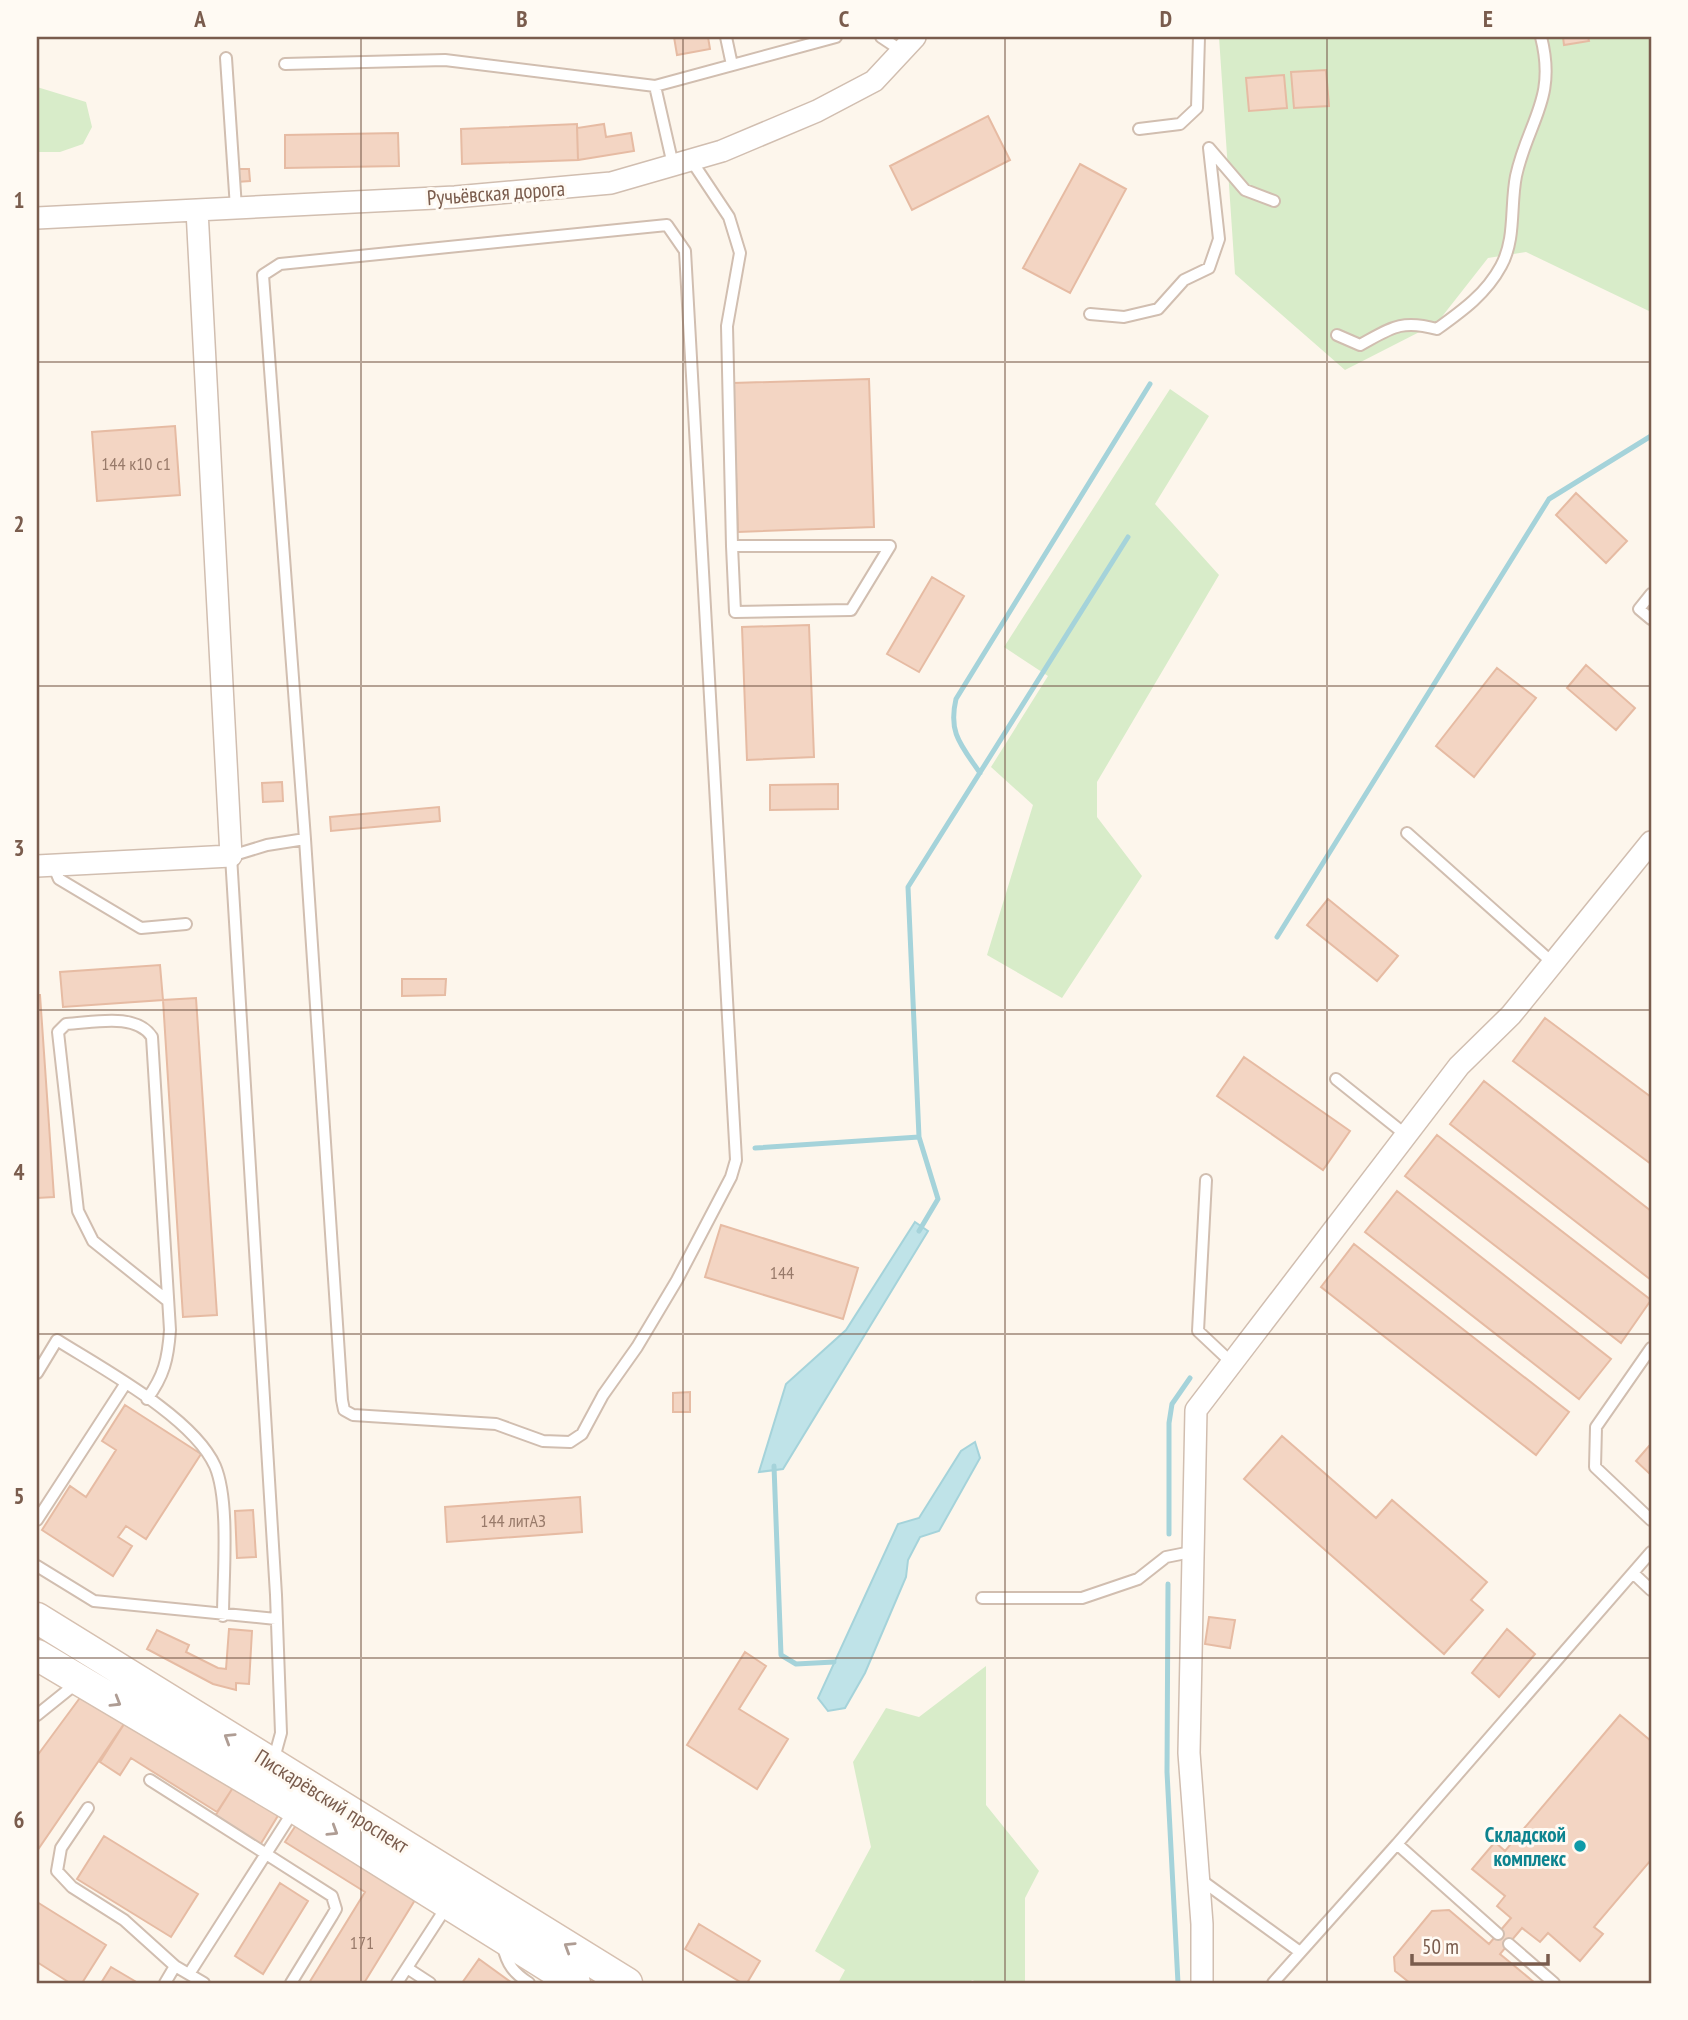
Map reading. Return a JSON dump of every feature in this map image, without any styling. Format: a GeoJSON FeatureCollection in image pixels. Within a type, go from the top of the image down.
{"type":"FeatureCollection","features":[{"type":"Feature","properties":{"kind":"main road","name":"Пискарёвский проспект"},"geometry":{"type":"LineString","coordinates":[[37,1618],[627,1983]]}},
{"type":"Feature","properties":{"kind":"main road","name":"Пискарёвский проспект"},"geometry":{"type":"LineString","coordinates":[[37,1655],[295,1808],[575,1983]]}},
{"type":"Feature","properties":{"kind":"street","name":"Ручьёвская дорога"},"geometry":{"type":"LineString","coordinates":[[37,218],[455,197],[611,184],[722,151],[817,111],[874,81],[909,44]]}},
{"type":"Feature","properties":{"kind":"street"},"geometry":{"type":"LineString","coordinates":[[45,865],[231,856],[197,210]]}},
{"type":"Feature","properties":{"kind":"street"},"geometry":{"type":"LineString","coordinates":[[1202,1983],[1189,1754],[1191,1552],[1196,1410],[1459,1066],[1511,1015],[1651,842]]}},
{"type":"Feature","properties":{"kind":"lane"},"geometry":{"type":"LineString","coordinates":[[726,37],[732,65]]}},
{"type":"Feature","properties":{"kind":"lane"},"geometry":{"type":"LineString","coordinates":[[285,64],[445,60],[654,86],[836,37]]}},
{"type":"Feature","properties":{"kind":"lane"},"geometry":{"type":"LineString","coordinates":[[881,37],[909,44]]}},
{"type":"Feature","properties":{"kind":"lane"},"geometry":{"type":"LineString","coordinates":[[1139,129],[1180,124],[1197,108],[1199,37]]}},
{"type":"Feature","properties":{"kind":"lane"},"geometry":{"type":"LineString","coordinates":[[1338,335],[1360,345],[1399,324],[1412,323],[1437,329],[1480,296],[1499,270],[1509,251],[1518,168],[1544,96],[1548,64],[1541,37]]}},
{"type":"Feature","properties":{"kind":"lane"},"geometry":{"type":"LineString","coordinates":[[226,58],[236,208]]}},
{"type":"Feature","properties":{"kind":"lane"},"geometry":{"type":"LineString","coordinates":[[654,86],[682,163],[729,217],[740,253],[727,326],[732,546],[735,612],[851,610],[890,546],[732,546]]}},
{"type":"Feature","properties":{"kind":"lane"},"geometry":{"type":"LineString","coordinates":[[1090,314],[1124,317],[1157,309],[1184,280],[1209,268],[1219,239],[1209,148],[1245,190],[1274,201]]}},
{"type":"Feature","properties":{"kind":"lane"},"geometry":{"type":"LineString","coordinates":[[667,225],[685,251],[736,1160],[731,1177],[677,1280],[637,1347],[603,1395],[582,1434],[570,1442],[543,1441],[496,1424],[353,1415],[344,1410],[305,839],[263,275],[280,264],[667,225]]}},
{"type":"Feature","properties":{"kind":"lane"},"geometry":{"type":"LineString","coordinates":[[1651,593],[1639,609],[1651,619]]}},
{"type":"Feature","properties":{"kind":"lane"},"geometry":{"type":"LineString","coordinates":[[1407,833],[1554,964]]}},
{"type":"Feature","properties":{"kind":"lane"},"geometry":{"type":"LineString","coordinates":[[272,1765],[281,1733],[276,1619],[231,856],[267,845],[305,839]]}},
{"type":"Feature","properties":{"kind":"lane"},"geometry":{"type":"LineString","coordinates":[[45,865],[59,878],[141,928],[186,925]]}},
{"type":"Feature","properties":{"kind":"lane"},"geometry":{"type":"LineString","coordinates":[[147,1399],[163,1377],[168,1360],[169,1301],[152,1037],[146,1028],[129,1021],[66,1024],[58,1032],[78,1211],[93,1241],[169,1301]]}},
{"type":"Feature","properties":{"kind":"lane"},"geometry":{"type":"LineString","coordinates":[[1336,1079],[1406,1135]]}},
{"type":"Feature","properties":{"kind":"lane"},"geometry":{"type":"LineString","coordinates":[[1206,1180],[1198,1331],[1232,1363]]}},
{"type":"Feature","properties":{"kind":"lane"},"geometry":{"type":"LineString","coordinates":[[37,1373],[57,1340],[126,1383],[197,1437],[215,1467],[222,1499],[223,1616]]}},
{"type":"Feature","properties":{"kind":"lane"},"geometry":{"type":"LineString","coordinates":[[1651,1348],[1596,1427],[1595,1466],[1651,1520]]}},
{"type":"Feature","properties":{"kind":"lane"},"geometry":{"type":"LineString","coordinates":[[37,1520],[126,1383]]}},
{"type":"Feature","properties":{"kind":"lane"},"geometry":{"type":"LineString","coordinates":[[982,1598],[1082,1598],[1138,1579],[1166,1557],[1191,1552]]}},
{"type":"Feature","properties":{"kind":"lane"},"geometry":{"type":"LineString","coordinates":[[1273,1983],[1651,1552]]}},
{"type":"Feature","properties":{"kind":"lane"},"geometry":{"type":"LineString","coordinates":[[37,1566],[94,1601],[223,1616],[276,1619]]}},
{"type":"Feature","properties":{"kind":"lane"},"geometry":{"type":"LineString","coordinates":[[1633,1573],[1651,1590]]}},
{"type":"Feature","properties":{"kind":"lane"},"geometry":{"type":"LineString","coordinates":[[37,1715],[80,1681]]}},
{"type":"Feature","properties":{"kind":"lane"},"geometry":{"type":"LineString","coordinates":[[150,1780],[327,1891],[335,1902],[332,1916],[291,1983]]}},
{"type":"Feature","properties":{"kind":"lane"},"geometry":{"type":"LineString","coordinates":[[89,1808],[61,1848],[57,1871],[72,1887],[124,1920],[175,1966],[204,1983]]}},
{"type":"Feature","properties":{"kind":"lane"},"geometry":{"type":"LineString","coordinates":[[189,1975],[295,1808]]}},
{"type":"Feature","properties":{"kind":"lane"},"geometry":{"type":"LineString","coordinates":[[1397,1844],[1498,1934]]}},
{"type":"Feature","properties":{"kind":"lane"},"geometry":{"type":"LineString","coordinates":[[1198,1878],[1300,1952]]}},
{"type":"Feature","properties":{"kind":"lane"},"geometry":{"type":"LineString","coordinates":[[397,1983],[448,1903]]}},
{"type":"Feature","properties":{"kind":"lane"},"geometry":{"type":"LineString","coordinates":[[501,1937],[507,1962],[516,1974],[529,1983]]}},
{"type":"Feature","properties":{"kind":"lane"},"geometry":{"type":"LineString","coordinates":[[1509,1944],[1554,1983]]}},
{"type":"Feature","properties":{"kind":"lane"},"geometry":{"type":"LineString","coordinates":[[165,1983],[175,1966]]}},
{"type":"Feature","properties":{"kind":"lane"},"geometry":{"type":"LineString","coordinates":[[407,1968],[430,1983]]}},
{"type":"Feature","properties":{"kind":"green space"},"geometry":{"type":"Polygon","coordinates":[[[1219,37],[1651,37],[1651,312],[1526,252],[1488,258],[1437,323],[1345,370],[1235,274],[1219,37]]]}},
{"type":"Feature","properties":{"kind":"green space"},"geometry":{"type":"Polygon","coordinates":[[[37,87],[86,102],[92,127],[83,144],[60,152],[37,152],[37,87]]]}},
{"type":"Feature","properties":{"kind":"green space"},"geometry":{"type":"Polygon","coordinates":[[[1170,389],[1209,416],[1155,504],[1219,575],[1097,782],[1097,817],[1142,876],[1062,998],[987,955],[1033,805],[991,767],[1048,676],[1004,647],[1170,389]]]}},
{"type":"Feature","properties":{"kind":"green space"},"geometry":{"type":"Polygon","coordinates":[[[986,1666],[986,1805],[1039,1871],[1025,1898],[1025,1983],[979,1983],[972,1980],[970,1983],[838,1983],[845,1970],[815,1951],[871,1847],[853,1762],[886,1708],[919,1717],[986,1666]]]}},
{"type":"Feature","properties":{"kind":"water"},"geometry":{"type":"Polygon","coordinates":[[[915,1222],[928,1231],[783,1469],[759,1472],[786,1384],[846,1330],[915,1222]]]}},
{"type":"Feature","properties":{"kind":"water"},"geometry":{"type":"Polygon","coordinates":[[[975,1442],[980,1458],[939,1531],[920,1537],[908,1560],[906,1577],[865,1673],[845,1708],[828,1711],[818,1698],[898,1524],[919,1518],[961,1451],[975,1442]]]}},
{"type":"Feature","properties":{"kind":"building"},"geometry":{"type":"Polygon","coordinates":[[[674,37],[708,37],[710,49],[677,55],[674,37]]]}},
{"type":"Feature","properties":{"kind":"building"},"geometry":{"type":"Polygon","coordinates":[[[1563,37],[1588,37],[1589,41],[1564,45],[1563,37]]]}},
{"type":"Feature","properties":{"kind":"building"},"geometry":{"type":"Polygon","coordinates":[[[1326,70],[1329,106],[1294,108],[1291,72],[1326,70]]]}},
{"type":"Feature","properties":{"kind":"building"},"geometry":{"type":"Polygon","coordinates":[[[1284,75],[1287,108],[1249,111],[1246,78],[1284,75]]]}},
{"type":"Feature","properties":{"kind":"building"},"geometry":{"type":"Polygon","coordinates":[[[988,116],[1010,160],[912,210],[890,166],[988,116]]]}},
{"type":"Feature","properties":{"kind":"building"},"geometry":{"type":"Polygon","coordinates":[[[577,124],[578,160],[462,164],[461,129],[577,124]]]}},
{"type":"Feature","properties":{"kind":"building"},"geometry":{"type":"Polygon","coordinates":[[[604,124],[606,137],[631,133],[634,151],[578,160],[577,128],[604,124]]]}},
{"type":"Feature","properties":{"kind":"building"},"geometry":{"type":"Polygon","coordinates":[[[398,133],[399,166],[285,168],[285,135],[398,133]]]}},
{"type":"Feature","properties":{"kind":"building"},"geometry":{"type":"Polygon","coordinates":[[[1080,164],[1126,189],[1070,293],[1023,268],[1080,164]]]}},
{"type":"Feature","properties":{"kind":"building"},"geometry":{"type":"Polygon","coordinates":[[[237,169],[249,169],[250,181],[237,182],[237,169]]]}},
{"type":"Feature","properties":{"kind":"building"},"geometry":{"type":"Polygon","coordinates":[[[869,379],[874,527],[738,532],[733,383],[869,379]]]}},
{"type":"Feature","properties":{"kind":"building"},"geometry":{"type":"Polygon","coordinates":[[[175,426],[180,495],[97,501],[92,432],[175,426]]]}},
{"type":"Feature","properties":{"kind":"building"},"geometry":{"type":"Polygon","coordinates":[[[1576,493],[1627,541],[1606,563],[1556,515],[1576,493]]]}},
{"type":"Feature","properties":{"kind":"building"},"geometry":{"type":"Polygon","coordinates":[[[932,577],[964,596],[919,672],[887,654],[932,577]]]}},
{"type":"Feature","properties":{"kind":"building"},"geometry":{"type":"Polygon","coordinates":[[[809,625],[814,757],[747,760],[742,627],[809,625]]]}},
{"type":"Feature","properties":{"kind":"building"},"geometry":{"type":"Polygon","coordinates":[[[1586,665],[1635,708],[1616,730],[1567,688],[1586,665]]]}},
{"type":"Feature","properties":{"kind":"building"},"geometry":{"type":"Polygon","coordinates":[[[1497,668],[1536,698],[1474,777],[1436,746],[1497,668]]]}},
{"type":"Feature","properties":{"kind":"building"},"geometry":{"type":"Polygon","coordinates":[[[282,782],[283,801],[263,802],[262,783],[282,782]]]}},
{"type":"Feature","properties":{"kind":"building"},"geometry":{"type":"Polygon","coordinates":[[[838,784],[838,809],[770,810],[770,785],[838,784]]]}},
{"type":"Feature","properties":{"kind":"building"},"geometry":{"type":"Polygon","coordinates":[[[439,807],[440,821],[331,831],[330,817],[439,807]]]}},
{"type":"Feature","properties":{"kind":"building"},"geometry":{"type":"Polygon","coordinates":[[[1328,899],[1398,956],[1377,981],[1307,925],[1328,899]]]}},
{"type":"Feature","properties":{"kind":"building"},"geometry":{"type":"Polygon","coordinates":[[[160,965],[163,1000],[63,1007],[60,972],[160,965]]]}},
{"type":"Feature","properties":{"kind":"building"},"geometry":{"type":"Polygon","coordinates":[[[402,979],[446,979],[445,995],[402,996],[402,979]]]}},
{"type":"Feature","properties":{"kind":"building"},"geometry":{"type":"Polygon","coordinates":[[[37,995],[40,995],[54,1197],[37,1198],[37,995]]]}},
{"type":"Feature","properties":{"kind":"building"},"geometry":{"type":"Polygon","coordinates":[[[196,998],[217,1315],[183,1317],[163,1000],[196,998]]]}},
{"type":"Feature","properties":{"kind":"building"},"geometry":{"type":"Polygon","coordinates":[[[1545,1018],[1651,1097],[1651,1164],[1513,1061],[1545,1018]]]}},
{"type":"Feature","properties":{"kind":"building"},"geometry":{"type":"Polygon","coordinates":[[[1244,1057],[1350,1131],[1323,1170],[1217,1096],[1244,1057]]]}},
{"type":"Feature","properties":{"kind":"building"},"geometry":{"type":"Polygon","coordinates":[[[1484,1081],[1651,1211],[1651,1280],[1450,1124],[1484,1081]]]}},
{"type":"Feature","properties":{"kind":"building"},"geometry":{"type":"Polygon","coordinates":[[[1437,1135],[1651,1300],[1621,1343],[1405,1176],[1437,1135]]]}},
{"type":"Feature","properties":{"kind":"building"},"geometry":{"type":"Polygon","coordinates":[[[1397,1191],[1611,1359],[1579,1399],[1365,1232],[1397,1191]]]}},
{"type":"Feature","properties":{"kind":"building"},"geometry":{"type":"Polygon","coordinates":[[[721,1225],[858,1268],[843,1319],[705,1277],[721,1225]]]}},
{"type":"Feature","properties":{"kind":"building"},"geometry":{"type":"Polygon","coordinates":[[[1354,1244],[1569,1412],[1536,1455],[1321,1287],[1354,1244]]]}},
{"type":"Feature","properties":{"kind":"building"},"geometry":{"type":"Polygon","coordinates":[[[690,1392],[690,1412],[673,1412],[673,1393],[690,1392]]]}},
{"type":"Feature","properties":{"kind":"building"},"geometry":{"type":"Polygon","coordinates":[[[125,1405],[201,1454],[146,1539],[126,1526],[118,1537],[132,1546],[113,1576],[42,1530],[70,1486],[86,1497],[116,1450],[102,1441],[125,1405]]]}},
{"type":"Feature","properties":{"kind":"building"},"geometry":{"type":"Polygon","coordinates":[[[1282,1436],[1376,1518],[1392,1500],[1487,1582],[1471,1600],[1483,1610],[1444,1654],[1244,1479],[1282,1436]]]}},
{"type":"Feature","properties":{"kind":"building"},"geometry":{"type":"Polygon","coordinates":[[[1651,1447],[1651,1475],[1636,1461],[1651,1447]]]}},
{"type":"Feature","properties":{"kind":"building"},"geometry":{"type":"Polygon","coordinates":[[[580,1497],[582,1532],[447,1542],[445,1507],[580,1497]]]}},
{"type":"Feature","properties":{"kind":"building"},"geometry":{"type":"Polygon","coordinates":[[[253,1510],[256,1557],[237,1558],[235,1511],[253,1510]]]}},
{"type":"Feature","properties":{"kind":"building"},"geometry":{"type":"Polygon","coordinates":[[[1209,1617],[1235,1620],[1230,1648],[1205,1644],[1209,1617]]]}},
{"type":"Feature","properties":{"kind":"building"},"geometry":{"type":"Polygon","coordinates":[[[229,1629],[252,1631],[249,1684],[236,1683],[236,1690],[213,1684],[147,1649],[157,1630],[189,1645],[186,1652],[218,1668],[226,1669],[229,1629]]]}},
{"type":"Feature","properties":{"kind":"building"},"geometry":{"type":"Polygon","coordinates":[[[1507,1629],[1535,1654],[1499,1697],[1472,1673],[1507,1629]]]}},
{"type":"Feature","properties":{"kind":"building"},"geometry":{"type":"Polygon","coordinates":[[[745,1652],[766,1666],[739,1709],[788,1739],[757,1789],[687,1745],[745,1652]]]}},
{"type":"Feature","properties":{"kind":"building"},"geometry":{"type":"Polygon","coordinates":[[[82,1695],[126,1721],[37,1851],[37,1756],[82,1695]]]}},
{"type":"Feature","properties":{"kind":"building","name":"Складской комплекс"},"geometry":{"type":"Polygon","coordinates":[[[1620,1715],[1651,1741],[1651,1860],[1594,1927],[1603,1934],[1580,1961],[1548,1933],[1540,1942],[1522,1928],[1500,1954],[1535,1983],[1410,1983],[1395,1971],[1394,1957],[1432,1911],[1449,1910],[1489,1944],[1511,1918],[1497,1906],[1505,1896],[1472,1869],[1495,1842],[1505,1851],[1620,1715]]]}},
{"type":"Feature","properties":{"kind":"building"},"geometry":{"type":"Polygon","coordinates":[[[126,1721],[234,1786],[217,1812],[131,1758],[120,1775],[100,1762],[126,1721]]]}},
{"type":"Feature","properties":{"kind":"building"},"geometry":{"type":"Polygon","coordinates":[[[234,1786],[279,1814],[260,1845],[215,1816],[234,1786]]]}},
{"type":"Feature","properties":{"kind":"building"},"geometry":{"type":"Polygon","coordinates":[[[296,1825],[415,1900],[364,1983],[309,1983],[365,1892],[285,1842],[296,1825]]]}},
{"type":"Feature","properties":{"kind":"building"},"geometry":{"type":"Polygon","coordinates":[[[104,1836],[198,1894],[171,1937],[77,1879],[104,1836]]]}},
{"type":"Feature","properties":{"kind":"building"},"geometry":{"type":"Polygon","coordinates":[[[280,1883],[308,1901],[263,1974],[235,1956],[280,1883]]]}},
{"type":"Feature","properties":{"kind":"building"},"geometry":{"type":"Polygon","coordinates":[[[37,1902],[106,1945],[82,1983],[70,1983],[37,1962],[37,1902]]]}},
{"type":"Feature","properties":{"kind":"building"},"geometry":{"type":"Polygon","coordinates":[[[699,1924],[760,1961],[747,1983],[742,1983],[685,1949],[699,1924]]]}},
{"type":"Feature","properties":{"kind":"building"},"geometry":{"type":"Polygon","coordinates":[[[479,1959],[512,1983],[462,1983],[479,1959]]]}},
{"type":"Feature","properties":{"kind":"building"},"geometry":{"type":"Polygon","coordinates":[[[111,1967],[138,1983],[101,1983],[111,1967]]]}},
{"type":"Feature","properties":{"kind":"waterway"},"geometry":{"type":"LineString","coordinates":[[980,773],[955,730],[956,699],[1150,384]]}},
{"type":"Feature","properties":{"kind":"waterway"},"geometry":{"type":"LineString","coordinates":[[1277,937],[1549,499],[1651,436]]}},
{"type":"Feature","properties":{"kind":"waterway"},"geometry":{"type":"LineString","coordinates":[[755,1148],[919,1137],[908,887],[1128,537]]}},
{"type":"Feature","properties":{"kind":"waterway"},"geometry":{"type":"LineString","coordinates":[[919,1137],[938,1199],[919,1231]]}},
{"type":"Feature","properties":{"kind":"waterway"},"geometry":{"type":"LineString","coordinates":[[1169,1534],[1169,1423],[1172,1404],[1190,1378]]}},
{"type":"Feature","properties":{"kind":"waterway"},"geometry":{"type":"LineString","coordinates":[[774,1466],[781,1655],[796,1664],[834,1662]]}},
{"type":"Feature","properties":{"kind":"waterway"},"geometry":{"type":"LineString","coordinates":[[1168,1584],[1167,1772],[1178,1983]]}},
{"type":"Feature","properties":{"kind":"place","name":"Складской комплекс"},"geometry":{"type":"Point","coordinates":[1580,1846]}}]}
